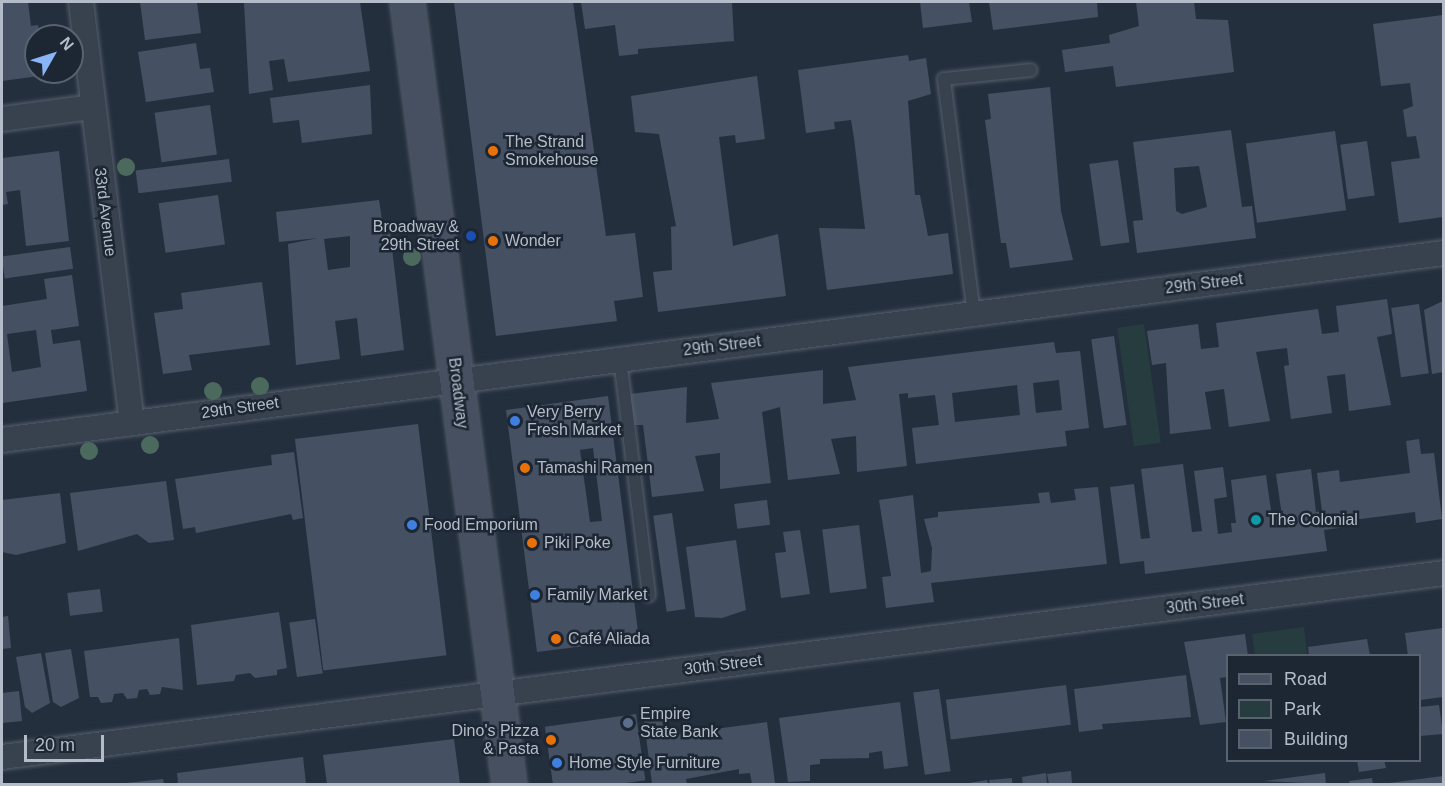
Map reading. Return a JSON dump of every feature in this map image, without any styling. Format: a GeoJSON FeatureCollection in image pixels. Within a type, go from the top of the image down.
{"type":"FeatureCollection","features":[{"type":"Feature","properties":{"kind":"main road","name":"Broadway"},"geometry":{"type":"LineString","coordinates":[[407,2],[509,784]]}},
{"type":"Feature","properties":{"kind":"street","name":"33rd Avenue"},"geometry":{"type":"LineString","coordinates":[[81,2],[132,423]]}},
{"type":"Feature","properties":{"kind":"street"},"geometry":{"type":"LineString","coordinates":[[2,119],[92,107]]}},
{"type":"Feature","properties":{"kind":"street","name":"29th Street"},"geometry":{"type":"LineString","coordinates":[[2,441],[1443,253]]}},
{"type":"Feature","properties":{"kind":"street","name":"30th Street"},"geometry":{"type":"LineString","coordinates":[[2,757],[1443,573]]}},
{"type":"Feature","properties":{"kind":"lane"},"geometry":{"type":"LineString","coordinates":[[974,314],[944,79],[1031,70]]}},
{"type":"Feature","properties":{"kind":"lane"},"geometry":{"type":"LineString","coordinates":[[620,359],[649,595]]}},
{"type":"Feature","properties":{"kind":"green space"},"geometry":{"type":"Polygon","coordinates":[[[1144,324],[1161,443],[1134,447],[1117,328],[1144,324]]]}},
{"type":"Feature","properties":{"kind":"green space"},"geometry":{"type":"Polygon","coordinates":[[[1304,627],[1307,654],[1255,654],[1252,634],[1304,627]]]}},
{"type":"Feature","properties":{"kind":"building"},"geometry":{"type":"Polygon","coordinates":[[[2,2],[28,2],[31,24],[24,24],[24,78],[2,81],[2,2]]]}},
{"type":"Feature","properties":{"kind":"building"},"geometry":{"type":"Polygon","coordinates":[[[140,2],[197,2],[201,33],[145,40],[140,2]]]}},
{"type":"Feature","properties":{"kind":"building"},"geometry":{"type":"Polygon","coordinates":[[[360,2],[370,71],[288,82],[284,59],[269,61],[273,90],[249,94],[244,3],[360,2]]]}},
{"type":"Feature","properties":{"kind":"building"},"geometry":{"type":"Polygon","coordinates":[[[454,2],[573,2],[606,236],[635,233],[643,297],[614,301],[617,321],[496,336],[454,2]]]}},
{"type":"Feature","properties":{"kind":"building"},"geometry":{"type":"Polygon","coordinates":[[[581,2],[732,2],[734,41],[638,49],[638,54],[619,56],[615,25],[585,29],[581,2]]]}},
{"type":"Feature","properties":{"kind":"building"},"geometry":{"type":"Polygon","coordinates":[[[920,2],[969,2],[972,22],[923,28],[920,2]]]}},
{"type":"Feature","properties":{"kind":"building"},"geometry":{"type":"Polygon","coordinates":[[[989,2],[1097,2],[1098,17],[993,30],[989,2]]]}},
{"type":"Feature","properties":{"kind":"building"},"geometry":{"type":"Polygon","coordinates":[[[1136,2],[1194,2],[1196,19],[1228,20],[1234,72],[1116,87],[1113,66],[1065,72],[1062,50],[1110,43],[1109,35],[1139,26],[1136,2]]]}},
{"type":"Feature","properties":{"kind":"building"},"geometry":{"type":"Polygon","coordinates":[[[1443,15],[1443,217],[1399,223],[1391,162],[1420,158],[1416,136],[1407,137],[1403,110],[1413,106],[1410,83],[1381,86],[1373,24],[1443,15]]]}},
{"type":"Feature","properties":{"kind":"building"},"geometry":{"type":"Polygon","coordinates":[[[196,43],[200,69],[210,68],[214,92],[146,102],[138,52],[196,43]]]}},
{"type":"Feature","properties":{"kind":"building"},"geometry":{"type":"Polygon","coordinates":[[[908,55],[909,61],[926,58],[931,94],[908,101],[915,195],[920,195],[928,236],[948,233],[953,274],[827,290],[819,228],[865,229],[854,138],[851,120],[834,122],[835,129],[806,133],[798,70],[908,55]]]}},
{"type":"Feature","properties":{"kind":"building"},"geometry":{"type":"Polygon","coordinates":[[[757,76],[765,139],[736,143],[735,135],[719,137],[733,246],[778,234],[786,296],[658,312],[653,272],[672,270],[671,227],[676,226],[659,134],[635,132],[631,96],[757,76]]]}},
{"type":"Feature","properties":{"kind":"building"},"geometry":{"type":"Polygon","coordinates":[[[370,85],[372,134],[302,143],[299,120],[273,123],[270,98],[370,85]]]}},
{"type":"Feature","properties":{"kind":"building"},"geometry":{"type":"Polygon","coordinates":[[[1050,87],[1061,211],[1073,260],[1010,268],[1006,243],[1001,243],[985,120],[991,119],[988,94],[1050,87]]]}},
{"type":"Feature","properties":{"kind":"building"},"geometry":{"type":"Polygon","coordinates":[[[210,105],[217,155],[162,162],[155,113],[210,105]]]}},
{"type":"Feature","properties":{"kind":"building"},"geometry":{"type":"Polygon","coordinates":[[[1231,130],[1242,207],[1252,206],[1256,238],[1137,253],[1133,221],[1143,220],[1133,142],[1231,130]],[[1199,166],[1174,168],[1176,211],[1182,214],[1207,207],[1199,166]]]}},
{"type":"Feature","properties":{"kind":"building"},"geometry":{"type":"Polygon","coordinates":[[[1335,131],[1346,210],[1257,223],[1246,144],[1335,131]]]}},
{"type":"Feature","properties":{"kind":"building"},"geometry":{"type":"Polygon","coordinates":[[[1367,141],[1375,195],[1348,199],[1340,145],[1367,141]]]}},
{"type":"Feature","properties":{"kind":"building"},"geometry":{"type":"Polygon","coordinates":[[[59,151],[69,241],[26,246],[20,190],[6,192],[8,204],[2,205],[2,158],[59,151]]]}},
{"type":"Feature","properties":{"kind":"building"},"geometry":{"type":"Polygon","coordinates":[[[229,159],[232,182],[139,193],[136,170],[229,159]]]}},
{"type":"Feature","properties":{"kind":"building"},"geometry":{"type":"Polygon","coordinates":[[[1118,160],[1130,242],[1101,246],[1089,164],[1118,160]]]}},
{"type":"Feature","properties":{"kind":"building"},"geometry":{"type":"Polygon","coordinates":[[[218,195],[225,245],[166,253],[159,203],[218,195]]]}},
{"type":"Feature","properties":{"kind":"building"},"geometry":{"type":"Polygon","coordinates":[[[379,200],[384,232],[390,231],[404,350],[361,356],[357,318],[335,321],[340,359],[296,365],[288,244],[318,238],[279,242],[276,212],[379,200]],[[350,236],[324,239],[328,270],[350,267],[350,236]]]}},
{"type":"Feature","properties":{"kind":"building"},"geometry":{"type":"Polygon","coordinates":[[[70,247],[73,269],[5,278],[2,257],[70,247]]]}},
{"type":"Feature","properties":{"kind":"building"},"geometry":{"type":"Polygon","coordinates":[[[72,275],[79,326],[51,330],[53,344],[80,340],[87,391],[2,403],[2,306],[47,299],[44,279],[72,275]],[[36,330],[7,334],[12,372],[41,367],[36,330]]]}},
{"type":"Feature","properties":{"kind":"building"},"geometry":{"type":"Polygon","coordinates":[[[262,282],[270,345],[189,355],[192,370],[163,374],[154,313],[183,309],[181,293],[262,282]]]}},
{"type":"Feature","properties":{"kind":"building"},"geometry":{"type":"Polygon","coordinates":[[[1387,299],[1392,334],[1377,337],[1391,405],[1349,411],[1345,374],[1327,376],[1332,413],[1291,419],[1284,366],[1289,365],[1287,348],[1271,350],[1256,352],[1270,421],[1229,427],[1224,389],[1205,392],[1211,429],[1170,434],[1166,363],[1152,365],[1147,331],[1198,324],[1201,349],[1219,347],[1216,323],[1318,309],[1322,334],[1339,332],[1336,306],[1387,299]]]}},
{"type":"Feature","properties":{"kind":"building"},"geometry":{"type":"Polygon","coordinates":[[[1443,301],[1443,372],[1432,374],[1424,310],[1443,301]]]}},
{"type":"Feature","properties":{"kind":"building"},"geometry":{"type":"Polygon","coordinates":[[[1419,304],[1429,373],[1401,377],[1391,308],[1419,304]]]}},
{"type":"Feature","properties":{"kind":"building"},"geometry":{"type":"Polygon","coordinates":[[[1114,336],[1127,425],[1104,428],[1091,339],[1114,336]]]}},
{"type":"Feature","properties":{"kind":"building"},"geometry":{"type":"Polygon","coordinates":[[[1054,342],[1056,353],[1080,351],[1089,428],[1065,431],[1067,446],[916,464],[912,428],[939,425],[935,395],[908,398],[908,393],[899,394],[907,466],[857,472],[856,436],[831,439],[840,474],[788,480],[780,407],[762,412],[771,483],[720,489],[720,453],[695,456],[704,491],[652,497],[643,425],[634,425],[630,394],[687,387],[686,423],[719,419],[711,383],[823,370],[823,404],[856,400],[848,367],[1054,342]],[[1059,380],[1033,383],[1036,413],[1062,410],[1059,380]],[[1017,385],[952,393],[955,422],[1020,415],[1017,385]]]}},
{"type":"Feature","properties":{"kind":"building"},"geometry":{"type":"Polygon","coordinates":[[[608,396],[639,639],[537,652],[506,410],[608,396]],[[593,448],[580,450],[590,522],[602,521],[593,448]]]}},
{"type":"Feature","properties":{"kind":"building"},"geometry":{"type":"Polygon","coordinates":[[[418,424],[446,655],[323,670],[295,439],[418,424]]]}},
{"type":"Feature","properties":{"kind":"building"},"geometry":{"type":"Polygon","coordinates":[[[1419,439],[1421,454],[1434,453],[1442,519],[1416,523],[1415,512],[1345,521],[1346,527],[1324,530],[1327,551],[1145,574],[1144,561],[1120,564],[1110,487],[1134,484],[1141,539],[1150,538],[1141,469],[1183,464],[1192,532],[1202,531],[1194,471],[1223,467],[1227,497],[1214,499],[1218,534],[1232,532],[1231,523],[1236,523],[1231,480],[1266,475],[1272,518],[1282,516],[1276,474],[1311,469],[1316,512],[1322,511],[1317,473],[1339,470],[1340,482],[1410,473],[1406,441],[1419,439]]]}},
{"type":"Feature","properties":{"kind":"building"},"geometry":{"type":"Polygon","coordinates":[[[294,452],[303,518],[293,520],[291,514],[196,533],[195,527],[183,529],[175,479],[272,465],[271,455],[294,452]]]}},
{"type":"Feature","properties":{"kind":"building"},"geometry":{"type":"Polygon","coordinates":[[[166,481],[174,540],[149,543],[137,534],[78,551],[70,493],[166,481]]]}},
{"type":"Feature","properties":{"kind":"building"},"geometry":{"type":"Polygon","coordinates":[[[1098,487],[1107,564],[931,583],[934,602],[886,608],[882,577],[891,576],[879,500],[913,495],[921,573],[931,571],[932,548],[924,519],[938,517],[938,512],[1040,503],[1038,493],[1049,492],[1051,503],[1076,500],[1074,489],[1098,487]]]}},
{"type":"Feature","properties":{"kind":"building"},"geometry":{"type":"Polygon","coordinates":[[[60,493],[66,543],[16,555],[2,552],[2,500],[60,493]]]}},
{"type":"Feature","properties":{"kind":"building"},"geometry":{"type":"Polygon","coordinates":[[[767,500],[770,525],[737,529],[734,504],[767,500]]]}},
{"type":"Feature","properties":{"kind":"building"},"geometry":{"type":"Polygon","coordinates":[[[672,513],[685,609],[667,612],[653,516],[672,513]]]}},
{"type":"Feature","properties":{"kind":"building"},"geometry":{"type":"Polygon","coordinates":[[[859,525],[867,589],[830,593],[822,530],[859,525]]]}},
{"type":"Feature","properties":{"kind":"building"},"geometry":{"type":"Polygon","coordinates":[[[800,530],[810,594],[781,598],[775,553],[786,552],[783,532],[800,530]]]}},
{"type":"Feature","properties":{"kind":"building"},"geometry":{"type":"Polygon","coordinates":[[[736,540],[746,610],[722,618],[695,617],[686,547],[736,540]]]}},
{"type":"Feature","properties":{"kind":"building"},"geometry":{"type":"Polygon","coordinates":[[[100,589],[103,612],[70,616],[67,593],[100,589]]]}},
{"type":"Feature","properties":{"kind":"building"},"geometry":{"type":"Polygon","coordinates":[[[279,612],[287,668],[277,670],[277,675],[255,678],[250,673],[236,675],[234,681],[197,685],[191,625],[279,612]]]}},
{"type":"Feature","properties":{"kind":"building"},"geometry":{"type":"Polygon","coordinates":[[[8,616],[11,648],[2,649],[2,617],[8,616]]]}},
{"type":"Feature","properties":{"kind":"building"},"geometry":{"type":"Polygon","coordinates":[[[315,619],[323,673],[297,677],[289,623],[315,619]]]}},
{"type":"Feature","properties":{"kind":"building"},"geometry":{"type":"Polygon","coordinates":[[[1443,628],[1443,697],[1421,700],[1421,654],[1408,654],[1405,633],[1443,628]]]}},
{"type":"Feature","properties":{"kind":"building"},"geometry":{"type":"Polygon","coordinates":[[[1245,634],[1248,654],[1226,654],[1226,677],[1220,678],[1226,722],[1200,725],[1184,642],[1245,634]]]}},
{"type":"Feature","properties":{"kind":"building"},"geometry":{"type":"Polygon","coordinates":[[[179,638],[183,690],[162,687],[160,694],[150,695],[147,689],[139,690],[137,698],[127,699],[123,693],[114,694],[112,702],[101,703],[98,697],[90,697],[84,651],[179,638]]]}},
{"type":"Feature","properties":{"kind":"building"},"geometry":{"type":"Polygon","coordinates":[[[1367,639],[1370,654],[1309,654],[1308,647],[1367,639]]]}},
{"type":"Feature","properties":{"kind":"building"},"geometry":{"type":"Polygon","coordinates":[[[71,649],[79,698],[61,707],[53,702],[45,653],[71,649]]]}},
{"type":"Feature","properties":{"kind":"building"},"geometry":{"type":"Polygon","coordinates":[[[41,653],[50,703],[32,713],[25,707],[16,657],[41,653]]]}},
{"type":"Feature","properties":{"kind":"building"},"geometry":{"type":"Polygon","coordinates":[[[1186,675],[1191,717],[1102,724],[1103,729],[1079,732],[1074,689],[1186,675]]]}},
{"type":"Feature","properties":{"kind":"building"},"geometry":{"type":"Polygon","coordinates":[[[1066,685],[1071,725],[951,739],[946,700],[1066,685]]]}},
{"type":"Feature","properties":{"kind":"building"},"geometry":{"type":"Polygon","coordinates":[[[939,689],[951,771],[925,775],[913,693],[939,689]]]}},
{"type":"Feature","properties":{"kind":"building"},"geometry":{"type":"Polygon","coordinates":[[[19,691],[22,721],[2,723],[2,693],[19,691]]]}},
{"type":"Feature","properties":{"kind":"building"},"geometry":{"type":"Polygon","coordinates":[[[900,702],[908,766],[884,769],[882,751],[869,753],[869,758],[820,759],[820,764],[810,765],[810,781],[788,782],[779,718],[900,702]]]}},
{"type":"Feature","properties":{"kind":"building"},"geometry":{"type":"Polygon","coordinates":[[[1439,705],[1443,734],[1421,736],[1421,707],[1439,705]]]}},
{"type":"Feature","properties":{"kind":"building"},"geometry":{"type":"Polygon","coordinates":[[[667,710],[670,735],[767,722],[775,783],[752,784],[750,773],[739,774],[739,769],[686,779],[687,784],[652,783],[643,713],[667,710]]]}},
{"type":"Feature","properties":{"kind":"building"},"geometry":{"type":"Polygon","coordinates":[[[636,714],[645,780],[619,784],[553,784],[545,727],[636,714]]]}},
{"type":"Feature","properties":{"kind":"building"},"geometry":{"type":"Polygon","coordinates":[[[454,739],[460,784],[327,784],[323,755],[454,739]]]}},
{"type":"Feature","properties":{"kind":"building"},"geometry":{"type":"Polygon","coordinates":[[[303,757],[306,784],[178,784],[177,773],[303,757]]]}},
{"type":"Feature","properties":{"kind":"building"},"geometry":{"type":"Polygon","coordinates":[[[1357,762],[1384,762],[1386,768],[1359,772],[1357,762]]]}},
{"type":"Feature","properties":{"kind":"building"},"geometry":{"type":"Polygon","coordinates":[[[1071,771],[1072,784],[1049,784],[1047,774],[1071,771]]]}},
{"type":"Feature","properties":{"kind":"building"},"geometry":{"type":"Polygon","coordinates":[[[1046,773],[1047,784],[1023,784],[1022,777],[1046,773]]]}},
{"type":"Feature","properties":{"kind":"building"},"geometry":{"type":"Polygon","coordinates":[[[1325,773],[1326,784],[1264,781],[1325,773]]]}},
{"type":"Feature","properties":{"kind":"building"},"geometry":{"type":"Polygon","coordinates":[[[1443,776],[1443,784],[1389,784],[1389,783],[1443,776]]]}},
{"type":"Feature","properties":{"kind":"building"},"geometry":{"type":"Polygon","coordinates":[[[1012,778],[1012,784],[990,784],[989,780],[1012,778]]]}},
{"type":"Feature","properties":{"kind":"building"},"geometry":{"type":"Polygon","coordinates":[[[1372,778],[1373,784],[1350,784],[1349,781],[1372,778]]]}},
{"type":"Feature","properties":{"kind":"building"},"geometry":{"type":"Polygon","coordinates":[[[163,779],[164,784],[126,784],[126,783],[163,779]]]}},
{"type":"Feature","properties":{"kind":"building"},"geometry":{"type":"Polygon","coordinates":[[[987,780],[988,784],[969,784],[969,783],[987,780]]]}},
{"type":"Feature","properties":{"kind":"place","name":"The Strand Smokehouse"},"geometry":{"type":"Point","coordinates":[493,151]}},
{"type":"Feature","properties":{"kind":"place","name":"Broadway & 29th Street"},"geometry":{"type":"Point","coordinates":[471,236]}},
{"type":"Feature","properties":{"kind":"place","name":"Wonder"},"geometry":{"type":"Point","coordinates":[493,241]}},
{"type":"Feature","properties":{"kind":"place","name":"Very Berry Fresh Market"},"geometry":{"type":"Point","coordinates":[515,421]}},
{"type":"Feature","properties":{"kind":"place","name":"Tamashi Ramen"},"geometry":{"type":"Point","coordinates":[525,468]}},
{"type":"Feature","properties":{"kind":"place","name":"The Colonial"},"geometry":{"type":"Point","coordinates":[1256,520]}},
{"type":"Feature","properties":{"kind":"place","name":"Food Emporium"},"geometry":{"type":"Point","coordinates":[412,525]}},
{"type":"Feature","properties":{"kind":"place","name":"Piki Poke"},"geometry":{"type":"Point","coordinates":[532,543]}},
{"type":"Feature","properties":{"kind":"place","name":"Family Market"},"geometry":{"type":"Point","coordinates":[535,595]}},
{"type":"Feature","properties":{"kind":"place","name":"Café Aliada"},"geometry":{"type":"Point","coordinates":[556,639]}},
{"type":"Feature","properties":{"kind":"place","name":"Empire State Bank"},"geometry":{"type":"Point","coordinates":[628,723]}},
{"type":"Feature","properties":{"kind":"place","name":"Dino's Pizza & Pasta"},"geometry":{"type":"Point","coordinates":[551,740]}},
{"type":"Feature","properties":{"kind":"place","name":"Home Style Furniture"},"geometry":{"type":"Point","coordinates":[557,763]}}]}
